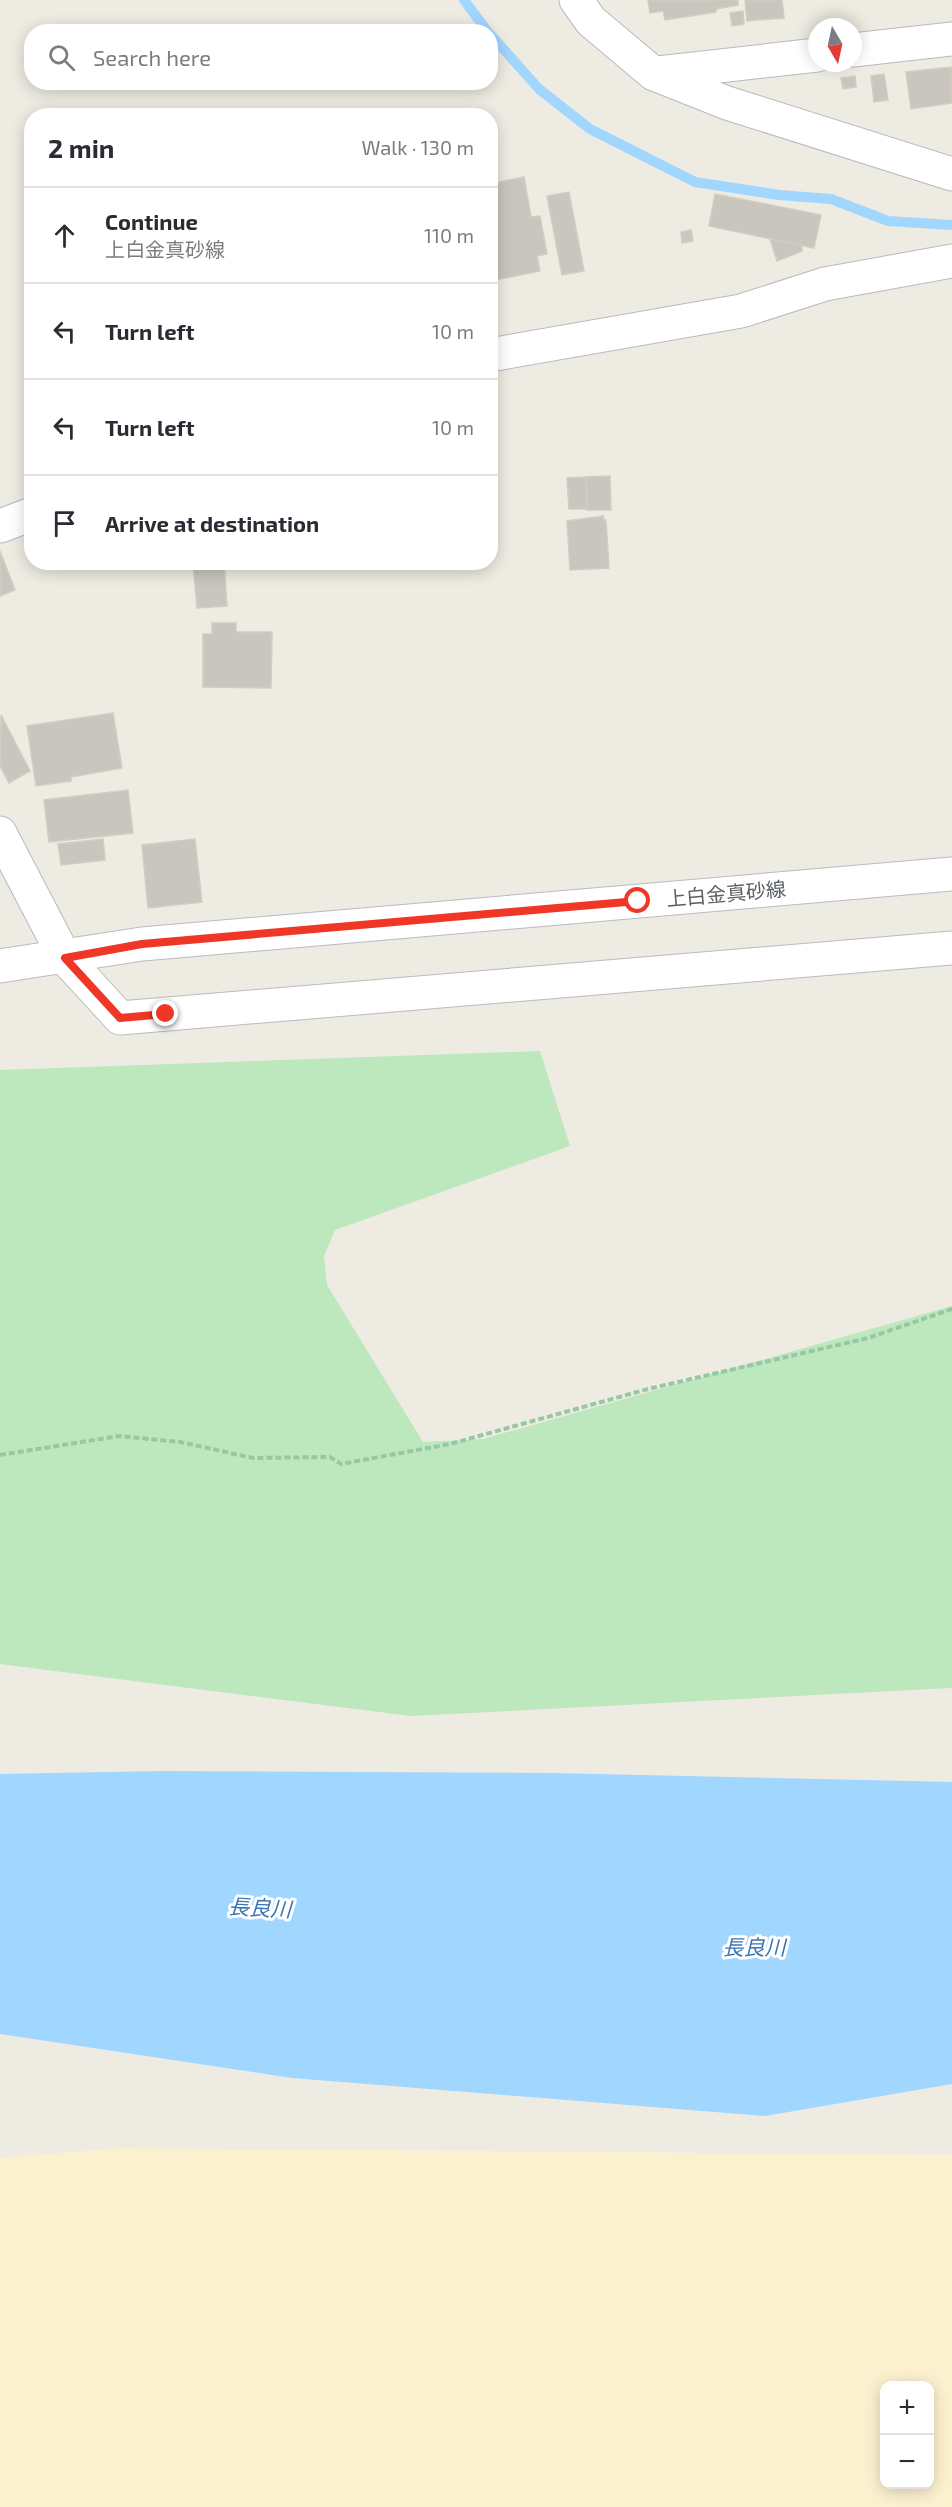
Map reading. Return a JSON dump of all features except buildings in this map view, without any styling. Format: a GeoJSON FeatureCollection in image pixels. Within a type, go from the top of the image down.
{"type":"FeatureCollection","features":[{"type":"Feature","properties":{"kind":"street"},"geometry":{"type":"LineString","coordinates":[[576,0],[591,21],[654,74],[727,103],[952,174]]}},
{"type":"Feature","properties":{"kind":"street"},"geometry":{"type":"LineString","coordinates":[[862,49],[952,39]]}},
{"type":"Feature","properties":{"kind":"street"},"geometry":{"type":"LineString","coordinates":[[654,74],[808,56]]}},
{"type":"Feature","properties":{"kind":"street"},"geometry":{"type":"LineString","coordinates":[[498,355],[741,311],[825,284],[952,261]]}},
{"type":"Feature","properties":{"kind":"street"},"geometry":{"type":"LineString","coordinates":[[0,526],[24,517]]}},
{"type":"Feature","properties":{"kind":"street"},"geometry":{"type":"LineString","coordinates":[[0,833],[65,958],[120,1018],[952,948]]}},
{"type":"Feature","properties":{"kind":"street","name":"上白金真砂線"},"geometry":{"type":"LineString","coordinates":[[0,966],[65,958],[142,944],[952,874]]}},
{"type":"Feature","properties":{"kind":"path"},"geometry":{"type":"LineString","coordinates":[[0,1455],[119,1436],[180,1442],[253,1458],[330,1457],[341,1464],[450,1444],[648,1389],[868,1338],[952,1310]]}},
{"type":"Feature","properties":{"kind":"green space"},"geometry":{"type":"Polygon","coordinates":[[[540,1051],[570,1146],[335,1230],[324,1256],[327,1285],[423,1442],[483,1439],[952,1306],[952,1688],[411,1716],[0,1664],[0,1070],[540,1051]]]}},
{"type":"Feature","properties":{"kind":"sand"},"geometry":{"type":"Polygon","coordinates":[[[120,2148],[952,2155],[952,2507],[0,2507],[0,2158],[120,2148]]]}},
{"type":"Feature","properties":{"kind":"water","name":"長良川"},"geometry":{"type":"Polygon","coordinates":[[[163,1771],[552,1773],[952,1782],[952,2084],[765,2116],[292,2078],[0,2034],[0,1774],[163,1771]]]}},
{"type":"Feature","properties":{"kind":"waterway"},"geometry":{"type":"LineString","coordinates":[[464,0],[482,24]]}},
{"type":"Feature","properties":{"kind":"waterway"},"geometry":{"type":"LineString","coordinates":[[498,43],[539,89],[590,129],[695,182],[779,195],[831,199],[888,221],[952,225]]}},
{"type":"Feature","properties":{"kind":"route"},"geometry":{"type":"LineString","coordinates":[[166,1014],[120,1018],[65,958],[142,944],[638,901]]}}]}
